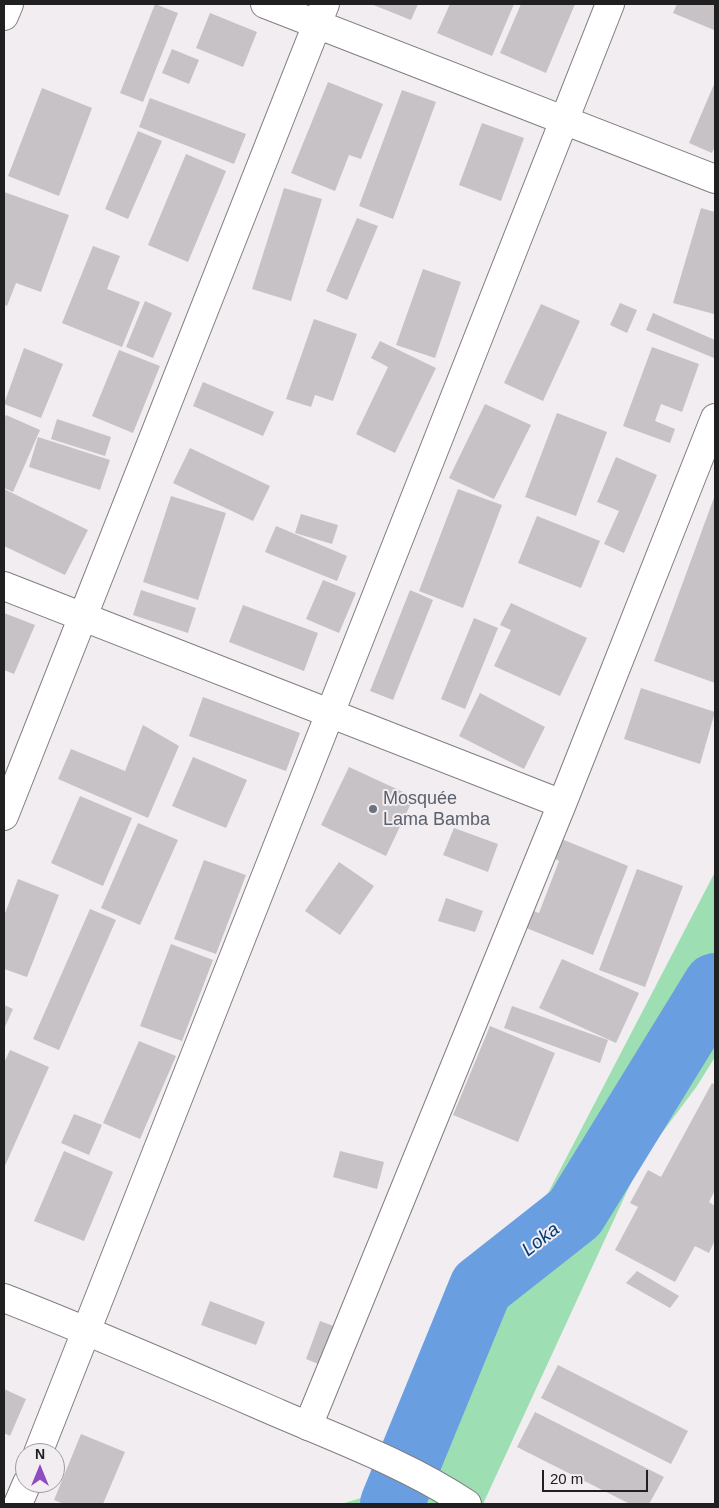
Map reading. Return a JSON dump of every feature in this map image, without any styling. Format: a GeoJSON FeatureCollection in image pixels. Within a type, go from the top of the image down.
{"type":"FeatureCollection","features":[{"type":"Feature","properties":{"kind":"street"},"geometry":{"type":"LineString","coordinates":[[4,16],[9,4]]}},
{"type":"Feature","properties":{"kind":"street"},"geometry":{"type":"LineString","coordinates":[[265,4],[321,14],[564,121],[715,179]]}},
{"type":"Feature","properties":{"kind":"street"},"geometry":{"type":"LineString","coordinates":[[42,1443],[610,4]]}},
{"type":"Feature","properties":{"kind":"street"},"geometry":{"type":"LineString","coordinates":[[4,816],[321,14]]}},
{"type":"Feature","properties":{"kind":"street"},"geometry":{"type":"LineString","coordinates":[[308,1426],[562,804],[715,418]]}},
{"type":"Feature","properties":{"kind":"street"},"geometry":{"type":"LineString","coordinates":[[4,586],[562,804]]}},
{"type":"Feature","properties":{"kind":"street"},"geometry":{"type":"LineString","coordinates":[[4,1298],[86,1330],[308,1426],[440,1486],[467,1504]]}},
{"type":"Feature","properties":{"kind":"green space"},"geometry":{"type":"Polygon","coordinates":[[[715,872],[715,1057],[697,1086],[641,1161],[483,1504],[341,1504],[388,1490],[476,1272],[548,1193],[715,872]]]}},
{"type":"Feature","properties":{"kind":"building"},"geometry":{"type":"Polygon","coordinates":[[[155,4],[178,13],[143,102],[120,93],[155,4]]]}},
{"type":"Feature","properties":{"kind":"building"},"geometry":{"type":"Polygon","coordinates":[[[371,4],[418,4],[411,20],[371,4]]]}},
{"type":"Feature","properties":{"kind":"building"},"geometry":{"type":"Polygon","coordinates":[[[450,4],[514,4],[492,56],[437,33],[450,4]]]}},
{"type":"Feature","properties":{"kind":"building"},"geometry":{"type":"Polygon","coordinates":[[[521,4],[575,4],[546,73],[500,53],[521,4]]]}},
{"type":"Feature","properties":{"kind":"building"},"geometry":{"type":"Polygon","coordinates":[[[677,4],[715,4],[714,30],[673,13],[677,4]]]}},
{"type":"Feature","properties":{"kind":"building"},"geometry":{"type":"Polygon","coordinates":[[[210,13],[257,32],[243,67],[196,48],[210,13]]]}},
{"type":"Feature","properties":{"kind":"building"},"geometry":{"type":"Polygon","coordinates":[[[172,49],[199,60],[189,84],[162,73],[172,49]]]}},
{"type":"Feature","properties":{"kind":"building"},"geometry":{"type":"Polygon","coordinates":[[[328,82],[383,104],[361,159],[349,155],[335,191],[291,173],[328,82]]]}},
{"type":"Feature","properties":{"kind":"building"},"geometry":{"type":"Polygon","coordinates":[[[715,82],[715,146],[712,153],[689,143],[715,82]]]}},
{"type":"Feature","properties":{"kind":"building"},"geometry":{"type":"Polygon","coordinates":[[[42,88],[92,108],[59,196],[8,176],[42,88]]]}},
{"type":"Feature","properties":{"kind":"building"},"geometry":{"type":"Polygon","coordinates":[[[402,90],[436,102],[393,219],[359,206],[402,90]]]}},
{"type":"Feature","properties":{"kind":"building"},"geometry":{"type":"Polygon","coordinates":[[[150,98],[246,134],[234,164],[139,127],[150,98]]]}},
{"type":"Feature","properties":{"kind":"building"},"geometry":{"type":"Polygon","coordinates":[[[482,123],[524,138],[501,201],[459,185],[482,123]]]}},
{"type":"Feature","properties":{"kind":"building"},"geometry":{"type":"Polygon","coordinates":[[[138,131],[162,141],[128,219],[105,209],[138,131]]]}},
{"type":"Feature","properties":{"kind":"building"},"geometry":{"type":"Polygon","coordinates":[[[186,154],[226,171],[188,262],[148,245],[186,154]]]}},
{"type":"Feature","properties":{"kind":"building"},"geometry":{"type":"Polygon","coordinates":[[[284,188],[322,199],[291,301],[252,289],[284,188]]]}},
{"type":"Feature","properties":{"kind":"building"},"geometry":{"type":"Polygon","coordinates":[[[4,192],[69,215],[41,292],[16,283],[7,306],[4,304],[4,192]]]}},
{"type":"Feature","properties":{"kind":"building"},"geometry":{"type":"Polygon","coordinates":[[[701,208],[715,212],[714,314],[673,303],[701,208]]]}},
{"type":"Feature","properties":{"kind":"building"},"geometry":{"type":"Polygon","coordinates":[[[357,218],[378,226],[347,300],[326,291],[357,218]]]}},
{"type":"Feature","properties":{"kind":"building"},"geometry":{"type":"Polygon","coordinates":[[[93,246],[120,256],[107,289],[140,302],[122,347],[62,323],[93,246]]]}},
{"type":"Feature","properties":{"kind":"building"},"geometry":{"type":"Polygon","coordinates":[[[423,269],[461,282],[435,358],[396,345],[423,269]]]}},
{"type":"Feature","properties":{"kind":"building"},"geometry":{"type":"Polygon","coordinates":[[[145,301],[172,313],[153,358],[126,347],[145,301]]]}},
{"type":"Feature","properties":{"kind":"building"},"geometry":{"type":"Polygon","coordinates":[[[620,303],[637,310],[627,333],[610,325],[620,303]]]}},
{"type":"Feature","properties":{"kind":"building"},"geometry":{"type":"Polygon","coordinates":[[[541,304],[580,321],[543,401],[504,383],[541,304]]]}},
{"type":"Feature","properties":{"kind":"building"},"geometry":{"type":"Polygon","coordinates":[[[653,313],[715,340],[714,358],[646,330],[653,313]]]}},
{"type":"Feature","properties":{"kind":"building"},"geometry":{"type":"Polygon","coordinates":[[[314,319],[357,334],[333,401],[315,395],[311,407],[286,399],[314,319]]]}},
{"type":"Feature","properties":{"kind":"building"},"geometry":{"type":"Polygon","coordinates":[[[380,341],[436,368],[395,453],[356,434],[388,367],[371,358],[380,341]]]}},
{"type":"Feature","properties":{"kind":"building"},"geometry":{"type":"Polygon","coordinates":[[[652,347],[699,364],[682,412],[661,404],[655,421],[675,429],[670,443],[623,426],[652,347]]]}},
{"type":"Feature","properties":{"kind":"building"},"geometry":{"type":"Polygon","coordinates":[[[24,348],[63,364],[41,418],[4,404],[24,348]]]}},
{"type":"Feature","properties":{"kind":"building"},"geometry":{"type":"Polygon","coordinates":[[[119,350],[160,366],[133,433],[92,416],[119,350]]]}},
{"type":"Feature","properties":{"kind":"building"},"geometry":{"type":"Polygon","coordinates":[[[203,382],[274,412],[263,436],[193,406],[203,382]]]}},
{"type":"Feature","properties":{"kind":"building"},"geometry":{"type":"Polygon","coordinates":[[[485,404],[531,425],[494,499],[449,478],[485,404]]]}},
{"type":"Feature","properties":{"kind":"building"},"geometry":{"type":"Polygon","coordinates":[[[557,413],[607,432],[576,516],[525,497],[557,413]]]}},
{"type":"Feature","properties":{"kind":"building"},"geometry":{"type":"Polygon","coordinates":[[[6,415],[40,430],[13,492],[4,488],[4,420],[6,415]]]}},
{"type":"Feature","properties":{"kind":"building"},"geometry":{"type":"Polygon","coordinates":[[[57,419],[111,437],[105,456],[51,439],[57,419]]]}},
{"type":"Feature","properties":{"kind":"building"},"geometry":{"type":"Polygon","coordinates":[[[38,437],[110,460],[100,490],[29,467],[38,437]]]}},
{"type":"Feature","properties":{"kind":"building"},"geometry":{"type":"Polygon","coordinates":[[[190,448],[270,486],[253,521],[173,483],[190,448]]]}},
{"type":"Feature","properties":{"kind":"building"},"geometry":{"type":"Polygon","coordinates":[[[616,457],[657,475],[624,553],[604,544],[619,511],[597,502],[616,457]]]}},
{"type":"Feature","properties":{"kind":"building"},"geometry":{"type":"Polygon","coordinates":[[[4,489],[88,530],[65,575],[4,546],[4,489]]]}},
{"type":"Feature","properties":{"kind":"building"},"geometry":{"type":"Polygon","coordinates":[[[458,489],[502,505],[463,608],[419,591],[458,489]]]}},
{"type":"Feature","properties":{"kind":"building"},"geometry":{"type":"Polygon","coordinates":[[[715,495],[715,683],[654,661],[715,495]]]}},
{"type":"Feature","properties":{"kind":"building"},"geometry":{"type":"Polygon","coordinates":[[[171,496],[226,513],[198,600],[143,582],[171,496]]]}},
{"type":"Feature","properties":{"kind":"building"},"geometry":{"type":"Polygon","coordinates":[[[301,514],[338,525],[332,544],[295,533],[301,514]]]}},
{"type":"Feature","properties":{"kind":"building"},"geometry":{"type":"Polygon","coordinates":[[[537,516],[600,541],[581,588],[518,563],[537,516]]]}},
{"type":"Feature","properties":{"kind":"building"},"geometry":{"type":"Polygon","coordinates":[[[276,526],[347,556],[337,581],[265,552],[276,526]]]}},
{"type":"Feature","properties":{"kind":"building"},"geometry":{"type":"Polygon","coordinates":[[[323,580],[356,593],[339,633],[306,619],[323,580]]]}},
{"type":"Feature","properties":{"kind":"building"},"geometry":{"type":"Polygon","coordinates":[[[141,590],[196,608],[188,633],[133,615],[141,590]]]}},
{"type":"Feature","properties":{"kind":"building"},"geometry":{"type":"Polygon","coordinates":[[[410,590],[433,600],[393,700],[370,691],[410,590]]]}},
{"type":"Feature","properties":{"kind":"building"},"geometry":{"type":"Polygon","coordinates":[[[511,603],[587,638],[560,696],[494,666],[511,630],[500,625],[511,603]]]}},
{"type":"Feature","properties":{"kind":"building"},"geometry":{"type":"Polygon","coordinates":[[[243,605],[318,633],[304,671],[229,642],[243,605]]]}},
{"type":"Feature","properties":{"kind":"building"},"geometry":{"type":"Polygon","coordinates":[[[4,613],[35,625],[14,674],[4,670],[4,613]]]}},
{"type":"Feature","properties":{"kind":"building"},"geometry":{"type":"Polygon","coordinates":[[[474,618],[498,628],[465,709],[441,699],[474,618]]]}},
{"type":"Feature","properties":{"kind":"building"},"geometry":{"type":"Polygon","coordinates":[[[641,688],[715,712],[700,764],[624,739],[641,688]]]}},
{"type":"Feature","properties":{"kind":"building"},"geometry":{"type":"Polygon","coordinates":[[[480,693],[545,727],[524,769],[459,736],[480,693]]]}},
{"type":"Feature","properties":{"kind":"building"},"geometry":{"type":"Polygon","coordinates":[[[203,697],[300,733],[286,771],[189,736],[203,697]]]}},
{"type":"Feature","properties":{"kind":"building"},"geometry":{"type":"Polygon","coordinates":[[[143,725],[179,746],[148,818],[58,779],[71,749],[125,771],[143,725]]]}},
{"type":"Feature","properties":{"kind":"building"},"geometry":{"type":"Polygon","coordinates":[[[193,757],[247,780],[226,828],[172,806],[193,757]]]}},
{"type":"Feature","properties":{"kind":"building"},"geometry":{"type":"Polygon","coordinates":[[[349,767],[414,797],[386,856],[321,825],[349,767]]]}},
{"type":"Feature","properties":{"kind":"building"},"geometry":{"type":"Polygon","coordinates":[[[80,796],[132,818],[103,886],[51,863],[80,796]]]}},
{"type":"Feature","properties":{"kind":"building"},"geometry":{"type":"Polygon","coordinates":[[[138,823],[178,840],[140,925],[101,908],[138,823]]]}},
{"type":"Feature","properties":{"kind":"building"},"geometry":{"type":"Polygon","coordinates":[[[454,828],[498,844],[488,872],[443,855],[454,828]]]}},
{"type":"Feature","properties":{"kind":"building"},"geometry":{"type":"Polygon","coordinates":[[[559,838],[628,866],[593,955],[524,927],[531,910],[539,913],[559,861],[552,857],[559,838]]]}},
{"type":"Feature","properties":{"kind":"building"},"geometry":{"type":"Polygon","coordinates":[[[204,860],[246,875],[216,954],[174,939],[204,860]]]}},
{"type":"Feature","properties":{"kind":"building"},"geometry":{"type":"Polygon","coordinates":[[[339,862],[374,886],[340,935],[305,911],[339,862]]]}},
{"type":"Feature","properties":{"kind":"building"},"geometry":{"type":"Polygon","coordinates":[[[637,869],[683,886],[645,987],[599,970],[637,869]]]}},
{"type":"Feature","properties":{"kind":"building"},"geometry":{"type":"Polygon","coordinates":[[[18,879],[59,895],[27,977],[4,969],[4,916],[18,879]]]}},
{"type":"Feature","properties":{"kind":"building"},"geometry":{"type":"Polygon","coordinates":[[[446,898],[483,911],[475,932],[438,921],[446,898]]]}},
{"type":"Feature","properties":{"kind":"building"},"geometry":{"type":"Polygon","coordinates":[[[90,909],[116,920],[59,1050],[33,1039],[90,909]]]}},
{"type":"Feature","properties":{"kind":"building"},"geometry":{"type":"Polygon","coordinates":[[[171,944],[213,960],[182,1041],[140,1026],[171,944]]]}},
{"type":"Feature","properties":{"kind":"building"},"geometry":{"type":"Polygon","coordinates":[[[562,959],[639,993],[616,1043],[539,1008],[562,959]]]}},
{"type":"Feature","properties":{"kind":"building"},"geometry":{"type":"Polygon","coordinates":[[[4,1005],[13,1009],[4,1029],[4,1005]]]}},
{"type":"Feature","properties":{"kind":"building"},"geometry":{"type":"Polygon","coordinates":[[[512,1006],[608,1040],[600,1063],[504,1028],[512,1006]]]}},
{"type":"Feature","properties":{"kind":"building"},"geometry":{"type":"Polygon","coordinates":[[[490,1026],[555,1053],[518,1142],[453,1115],[490,1026]]]}},
{"type":"Feature","properties":{"kind":"building"},"geometry":{"type":"Polygon","coordinates":[[[139,1041],[176,1056],[140,1139],[103,1123],[139,1041]]]}},
{"type":"Feature","properties":{"kind":"building"},"geometry":{"type":"Polygon","coordinates":[[[10,1050],[49,1067],[4,1168],[4,1063],[10,1050]]]}},
{"type":"Feature","properties":{"kind":"building"},"geometry":{"type":"Polygon","coordinates":[[[712,1083],[715,1085],[715,1190],[709,1202],[715,1206],[715,1240],[709,1253],[695,1246],[675,1282],[615,1250],[638,1207],[630,1203],[648,1170],[661,1177],[712,1083]]]}},
{"type":"Feature","properties":{"kind":"building"},"geometry":{"type":"Polygon","coordinates":[[[74,1114],[102,1125],[89,1155],[61,1143],[74,1114]]]}},
{"type":"Feature","properties":{"kind":"building"},"geometry":{"type":"Polygon","coordinates":[[[64,1151],[113,1172],[84,1241],[34,1221],[64,1151]]]}},
{"type":"Feature","properties":{"kind":"building"},"geometry":{"type":"Polygon","coordinates":[[[340,1151],[384,1162],[377,1189],[333,1177],[340,1151]]]}},
{"type":"Feature","properties":{"kind":"building"},"geometry":{"type":"Polygon","coordinates":[[[637,1271],[679,1296],[670,1308],[626,1283],[637,1271]]]}},
{"type":"Feature","properties":{"kind":"building"},"geometry":{"type":"Polygon","coordinates":[[[210,1301],[265,1322],[256,1345],[201,1325],[210,1301]]]}},
{"type":"Feature","properties":{"kind":"building"},"geometry":{"type":"Polygon","coordinates":[[[320,1321],[342,1329],[328,1368],[306,1359],[320,1321]]]}},
{"type":"Feature","properties":{"kind":"building"},"geometry":{"type":"Polygon","coordinates":[[[558,1365],[688,1431],[671,1464],[541,1398],[558,1365]]]}},
{"type":"Feature","properties":{"kind":"building"},"geometry":{"type":"Polygon","coordinates":[[[4,1389],[26,1399],[10,1436],[4,1433],[4,1389]]]}},
{"type":"Feature","properties":{"kind":"building"},"geometry":{"type":"Polygon","coordinates":[[[535,1412],[664,1477],[649,1504],[630,1504],[517,1447],[535,1412]]]}},
{"type":"Feature","properties":{"kind":"building"},"geometry":{"type":"Polygon","coordinates":[[[81,1434],[125,1452],[103,1504],[64,1504],[54,1500],[57,1493],[65,1493],[65,1473],[81,1434]]]}},
{"type":"Feature","properties":{"kind":"waterway","name":"Loka"},"geometry":{"type":"LineString","coordinates":[[392,1504],[481,1287],[575,1213],[715,985]]}},
{"type":"Feature","properties":{"kind":"place","name":"Mosquée Lama Bamba"},"geometry":{"type":"Point","coordinates":[373,809]}}]}
